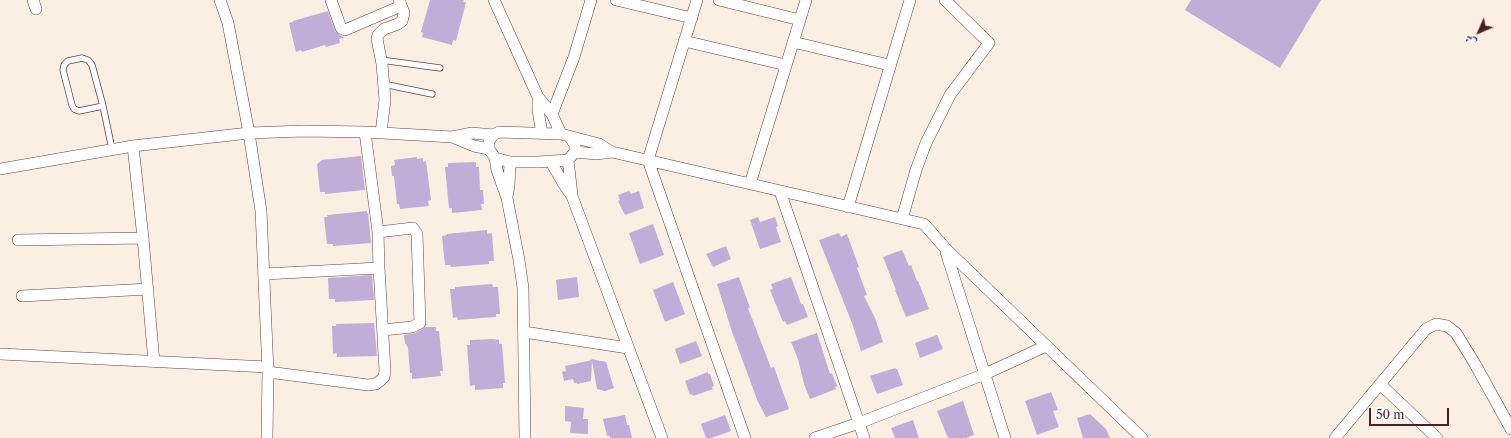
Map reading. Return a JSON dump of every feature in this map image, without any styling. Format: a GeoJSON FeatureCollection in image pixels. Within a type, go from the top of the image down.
{"type":"FeatureCollection","features":[{"type":"Feature","properties":{"kind":"street"},"geometry":{"type":"LineString","coordinates":[[220,0],[228,23],[249,133],[261,211],[268,369],[267,438]]}},
{"type":"Feature","properties":{"kind":"street"},"geometry":{"type":"LineString","coordinates":[[331,0],[341,28],[345,30],[400,3],[404,13],[402,21],[384,29],[378,35],[377,39],[381,60],[385,100],[381,133]]}},
{"type":"Feature","properties":{"kind":"street"},"geometry":{"type":"LineString","coordinates":[[494,0],[538,97],[552,114],[565,135],[575,145],[572,156],[572,196]]}},
{"type":"Feature","properties":{"kind":"street"},"geometry":{"type":"LineString","coordinates":[[552,114],[574,57],[591,0]]}},
{"type":"Feature","properties":{"kind":"street"},"geometry":{"type":"LineString","coordinates":[[616,0],[692,18]]}},
{"type":"Feature","properties":{"kind":"street"},"geometry":{"type":"LineString","coordinates":[[697,0],[648,160],[745,438]]}},
{"type":"Feature","properties":{"kind":"street"},"geometry":{"type":"LineString","coordinates":[[719,0],[800,20]]}},
{"type":"Feature","properties":{"kind":"street"},"geometry":{"type":"LineString","coordinates":[[750,184],[806,0]]}},
{"type":"Feature","properties":{"kind":"street"},"geometry":{"type":"LineString","coordinates":[[848,207],[889,65],[910,0]]}},
{"type":"Feature","properties":{"kind":"street"},"geometry":{"type":"LineString","coordinates":[[902,219],[916,170],[926,143],[950,95],[989,43],[944,0]]}},
{"type":"Feature","properties":{"kind":"street"},"geometry":{"type":"LineString","coordinates":[[684,41],[786,65]]}},
{"type":"Feature","properties":{"kind":"street"},"geometry":{"type":"LineString","coordinates":[[793,42],[889,65]]}},
{"type":"Feature","properties":{"kind":"street"},"geometry":{"type":"LineString","coordinates":[[538,97],[538,110],[542,134]]}},
{"type":"Feature","properties":{"kind":"street"},"geometry":{"type":"LineString","coordinates":[[0,169],[112,149],[249,133],[304,131],[365,132],[452,137],[472,133],[493,135]]}},
{"type":"Feature","properties":{"kind":"street"},"geometry":{"type":"LineString","coordinates":[[0,354],[268,369],[368,385],[376,384],[384,377],[385,370],[378,232],[365,132]]}},
{"type":"Feature","properties":{"kind":"street"},"geometry":{"type":"LineString","coordinates":[[525,438],[523,288],[507,198],[489,141],[493,135],[499,132],[565,135],[584,139],[599,144],[612,152],[924,224],[946,249],[1142,438]]}},
{"type":"Feature","properties":{"kind":"street"},"geometry":{"type":"LineString","coordinates":[[452,137],[510,162],[551,162],[572,156],[612,152]]}},
{"type":"Feature","properties":{"kind":"street"},"geometry":{"type":"LineString","coordinates":[[133,146],[154,362]]}},
{"type":"Feature","properties":{"kind":"street"},"geometry":{"type":"LineString","coordinates":[[507,198],[510,186],[510,162]]}},
{"type":"Feature","properties":{"kind":"street"},"geometry":{"type":"LineString","coordinates":[[551,162],[572,196],[662,438]]}},
{"type":"Feature","properties":{"kind":"street"},"geometry":{"type":"LineString","coordinates":[[780,191],[864,438]]}},
{"type":"Feature","properties":{"kind":"street"},"geometry":{"type":"LineString","coordinates":[[378,232],[414,228],[417,234],[420,323],[412,327],[382,330]]}},
{"type":"Feature","properties":{"kind":"street"},"geometry":{"type":"LineString","coordinates":[[18,240],[143,238]]}},
{"type":"Feature","properties":{"kind":"street"},"geometry":{"type":"LineString","coordinates":[[946,249],[1005,438]]}},
{"type":"Feature","properties":{"kind":"street"},"geometry":{"type":"LineString","coordinates":[[264,274],[379,268]]}},
{"type":"Feature","properties":{"kind":"street"},"geometry":{"type":"LineString","coordinates":[[22,296],[148,289]]}},
{"type":"Feature","properties":{"kind":"street"},"geometry":{"type":"LineString","coordinates":[[1335,438],[1426,329],[1436,324],[1447,326],[1456,333],[1511,429]]}},
{"type":"Feature","properties":{"kind":"street"},"geometry":{"type":"LineString","coordinates":[[524,332],[628,348]]}},
{"type":"Feature","properties":{"kind":"street"},"geometry":{"type":"LineString","coordinates":[[815,438],[985,374],[1046,346]]}},
{"type":"Feature","properties":{"kind":"street"},"geometry":{"type":"LineString","coordinates":[[1380,384],[1437,438]]}},
{"type":"Feature","properties":{"kind":"street"},"geometry":{"type":"LineString","coordinates":[[1125,422],[1130,438]]}},
{"type":"Feature","properties":{"kind":"lane"},"geometry":{"type":"LineString","coordinates":[[103,106],[79,111],[74,109],[63,70],[64,65],[68,61],[82,58],[88,60],[92,65],[103,106],[112,149]]}},
{"type":"Feature","properties":{"kind":"lane"},"geometry":{"type":"LineString","coordinates":[[381,60],[440,68]]}},
{"type":"Feature","properties":{"kind":"lane"},"geometry":{"type":"LineString","coordinates":[[384,84],[432,94]]}},
{"type":"Feature","properties":{"kind":"building"},"geometry":{"type":"Polygon","coordinates":[[[430,0],[464,0],[463,2],[466,2],[456,41],[453,40],[452,45],[422,37],[423,33],[421,32],[430,0]]]}},
{"type":"Feature","properties":{"kind":"building"},"geometry":{"type":"Polygon","coordinates":[[[1191,0],[1321,0],[1280,68],[1185,10],[1191,0]]]}},
{"type":"Feature","properties":{"kind":"building"},"geometry":{"type":"Polygon","coordinates":[[[328,11],[335,31],[344,38],[339,39],[340,43],[326,47],[325,45],[302,52],[301,50],[296,52],[289,23],[328,11]]]}},
{"type":"Feature","properties":{"kind":"building"},"geometry":{"type":"Polygon","coordinates":[[[361,156],[365,190],[325,194],[325,192],[320,192],[317,164],[322,160],[361,156]]]}},
{"type":"Feature","properties":{"kind":"building"},"geometry":{"type":"Polygon","coordinates":[[[417,157],[417,159],[423,158],[423,162],[426,161],[431,200],[428,201],[429,206],[400,209],[399,204],[397,204],[394,176],[392,176],[391,166],[395,165],[394,160],[417,157]]]}},
{"type":"Feature","properties":{"kind":"building"},"geometry":{"type":"Polygon","coordinates":[[[476,162],[476,167],[479,167],[480,190],[483,190],[484,204],[481,204],[482,210],[452,213],[452,208],[449,208],[445,167],[448,167],[448,163],[476,162]]]}},
{"type":"Feature","properties":{"kind":"building"},"geometry":{"type":"Polygon","coordinates":[[[629,191],[631,194],[639,191],[644,208],[625,215],[618,201],[620,200],[618,195],[629,191]]]}},
{"type":"Feature","properties":{"kind":"building"},"geometry":{"type":"Polygon","coordinates":[[[367,211],[371,243],[333,246],[333,244],[327,244],[324,217],[328,217],[327,215],[367,211]]]}},
{"type":"Feature","properties":{"kind":"building"},"geometry":{"type":"Polygon","coordinates":[[[758,217],[760,222],[775,217],[778,226],[776,227],[781,242],[760,249],[750,220],[758,217]]]}},
{"type":"Feature","properties":{"kind":"building"},"geometry":{"type":"Polygon","coordinates":[[[653,224],[664,255],[640,264],[629,233],[653,224]]]}},
{"type":"Feature","properties":{"kind":"building"},"geometry":{"type":"Polygon","coordinates":[[[487,230],[487,234],[492,233],[494,261],[489,261],[489,264],[451,267],[450,265],[445,265],[442,236],[447,234],[487,230]]]}},
{"type":"Feature","properties":{"kind":"building"},"geometry":{"type":"Polygon","coordinates":[[[839,233],[841,237],[847,234],[867,295],[864,296],[875,318],[883,342],[861,351],[852,323],[819,240],[839,233]]]}},
{"type":"Feature","properties":{"kind":"building"},"geometry":{"type":"Polygon","coordinates":[[[726,246],[731,259],[713,267],[706,254],[726,246]]]}},
{"type":"Feature","properties":{"kind":"building"},"geometry":{"type":"Polygon","coordinates":[[[902,250],[909,266],[911,265],[929,309],[906,317],[883,257],[902,250]]]}},
{"type":"Feature","properties":{"kind":"building"},"geometry":{"type":"Polygon","coordinates":[[[372,275],[374,300],[335,302],[335,299],[329,299],[328,278],[372,275]]]}},
{"type":"Feature","properties":{"kind":"building"},"geometry":{"type":"Polygon","coordinates":[[[577,277],[579,297],[558,300],[556,280],[577,277]]]}},
{"type":"Feature","properties":{"kind":"building"},"geometry":{"type":"Polygon","coordinates":[[[739,277],[750,308],[748,308],[771,368],[774,367],[789,409],[766,417],[758,402],[731,329],[717,284],[739,277]]]}},
{"type":"Feature","properties":{"kind":"building"},"geometry":{"type":"Polygon","coordinates":[[[791,277],[801,304],[803,304],[808,317],[787,325],[785,321],[783,322],[770,290],[773,289],[771,284],[791,277]]]}},
{"type":"Feature","properties":{"kind":"building"},"geometry":{"type":"Polygon","coordinates":[[[673,282],[685,314],[665,322],[653,290],[673,282]]]}},
{"type":"Feature","properties":{"kind":"building"},"geometry":{"type":"Polygon","coordinates":[[[492,284],[493,287],[498,287],[500,314],[496,314],[496,317],[458,320],[457,317],[453,318],[450,289],[455,289],[455,287],[492,284]]]}},
{"type":"Feature","properties":{"kind":"building"},"geometry":{"type":"Polygon","coordinates":[[[374,323],[377,356],[337,357],[337,353],[333,354],[332,326],[336,326],[336,324],[374,323]]]}},
{"type":"Feature","properties":{"kind":"building"},"geometry":{"type":"Polygon","coordinates":[[[425,327],[436,327],[436,331],[439,331],[443,371],[440,371],[441,376],[412,379],[412,373],[410,373],[408,348],[405,344],[404,335],[415,333],[425,327]]]}},
{"type":"Feature","properties":{"kind":"building"},"geometry":{"type":"Polygon","coordinates":[[[817,333],[830,374],[832,373],[837,386],[835,387],[836,389],[810,399],[804,384],[798,359],[791,342],[817,333]]]}},
{"type":"Feature","properties":{"kind":"building"},"geometry":{"type":"Polygon","coordinates":[[[937,335],[943,349],[920,358],[915,343],[937,335]]]}},
{"type":"Feature","properties":{"kind":"building"},"geometry":{"type":"Polygon","coordinates":[[[470,340],[499,340],[499,344],[502,344],[505,383],[503,383],[503,388],[475,390],[475,385],[470,386],[467,345],[470,345],[470,340]]]}},
{"type":"Feature","properties":{"kind":"building"},"geometry":{"type":"Polygon","coordinates":[[[696,341],[702,356],[680,364],[675,349],[696,341]]]}},
{"type":"Feature","properties":{"kind":"building"},"geometry":{"type":"Polygon","coordinates":[[[591,359],[606,362],[614,388],[605,391],[597,389],[592,361],[591,381],[577,384],[574,383],[573,379],[564,381],[562,372],[566,371],[565,366],[592,360],[591,359]]]}},
{"type":"Feature","properties":{"kind":"building"},"geometry":{"type":"Polygon","coordinates":[[[895,368],[897,369],[903,385],[877,394],[870,376],[895,368]]]}},
{"type":"Feature","properties":{"kind":"building"},"geometry":{"type":"Polygon","coordinates":[[[708,372],[714,386],[712,387],[713,389],[693,396],[692,394],[690,395],[685,381],[708,372]]]}},
{"type":"Feature","properties":{"kind":"building"},"geometry":{"type":"Polygon","coordinates":[[[1051,392],[1058,410],[1053,411],[1059,427],[1037,435],[1025,401],[1051,392]]]}},
{"type":"Feature","properties":{"kind":"building"},"geometry":{"type":"Polygon","coordinates":[[[963,401],[974,435],[966,438],[948,438],[937,411],[963,401]]]}},
{"type":"Feature","properties":{"kind":"building"},"geometry":{"type":"Polygon","coordinates":[[[565,406],[584,408],[583,419],[588,419],[588,434],[570,433],[571,422],[565,421],[565,406]]]}},
{"type":"Feature","properties":{"kind":"building"},"geometry":{"type":"Polygon","coordinates":[[[1090,414],[1106,429],[1110,438],[1083,438],[1077,418],[1090,414]]]}},
{"type":"Feature","properties":{"kind":"building"},"geometry":{"type":"Polygon","coordinates":[[[625,415],[632,438],[610,438],[610,436],[607,436],[603,419],[625,415]]]}},
{"type":"Feature","properties":{"kind":"building"},"geometry":{"type":"Polygon","coordinates":[[[725,415],[731,431],[711,438],[706,438],[701,424],[725,415]]]}},
{"type":"Feature","properties":{"kind":"building"},"geometry":{"type":"Polygon","coordinates":[[[913,420],[919,438],[895,438],[891,428],[913,420]]]}}]}
